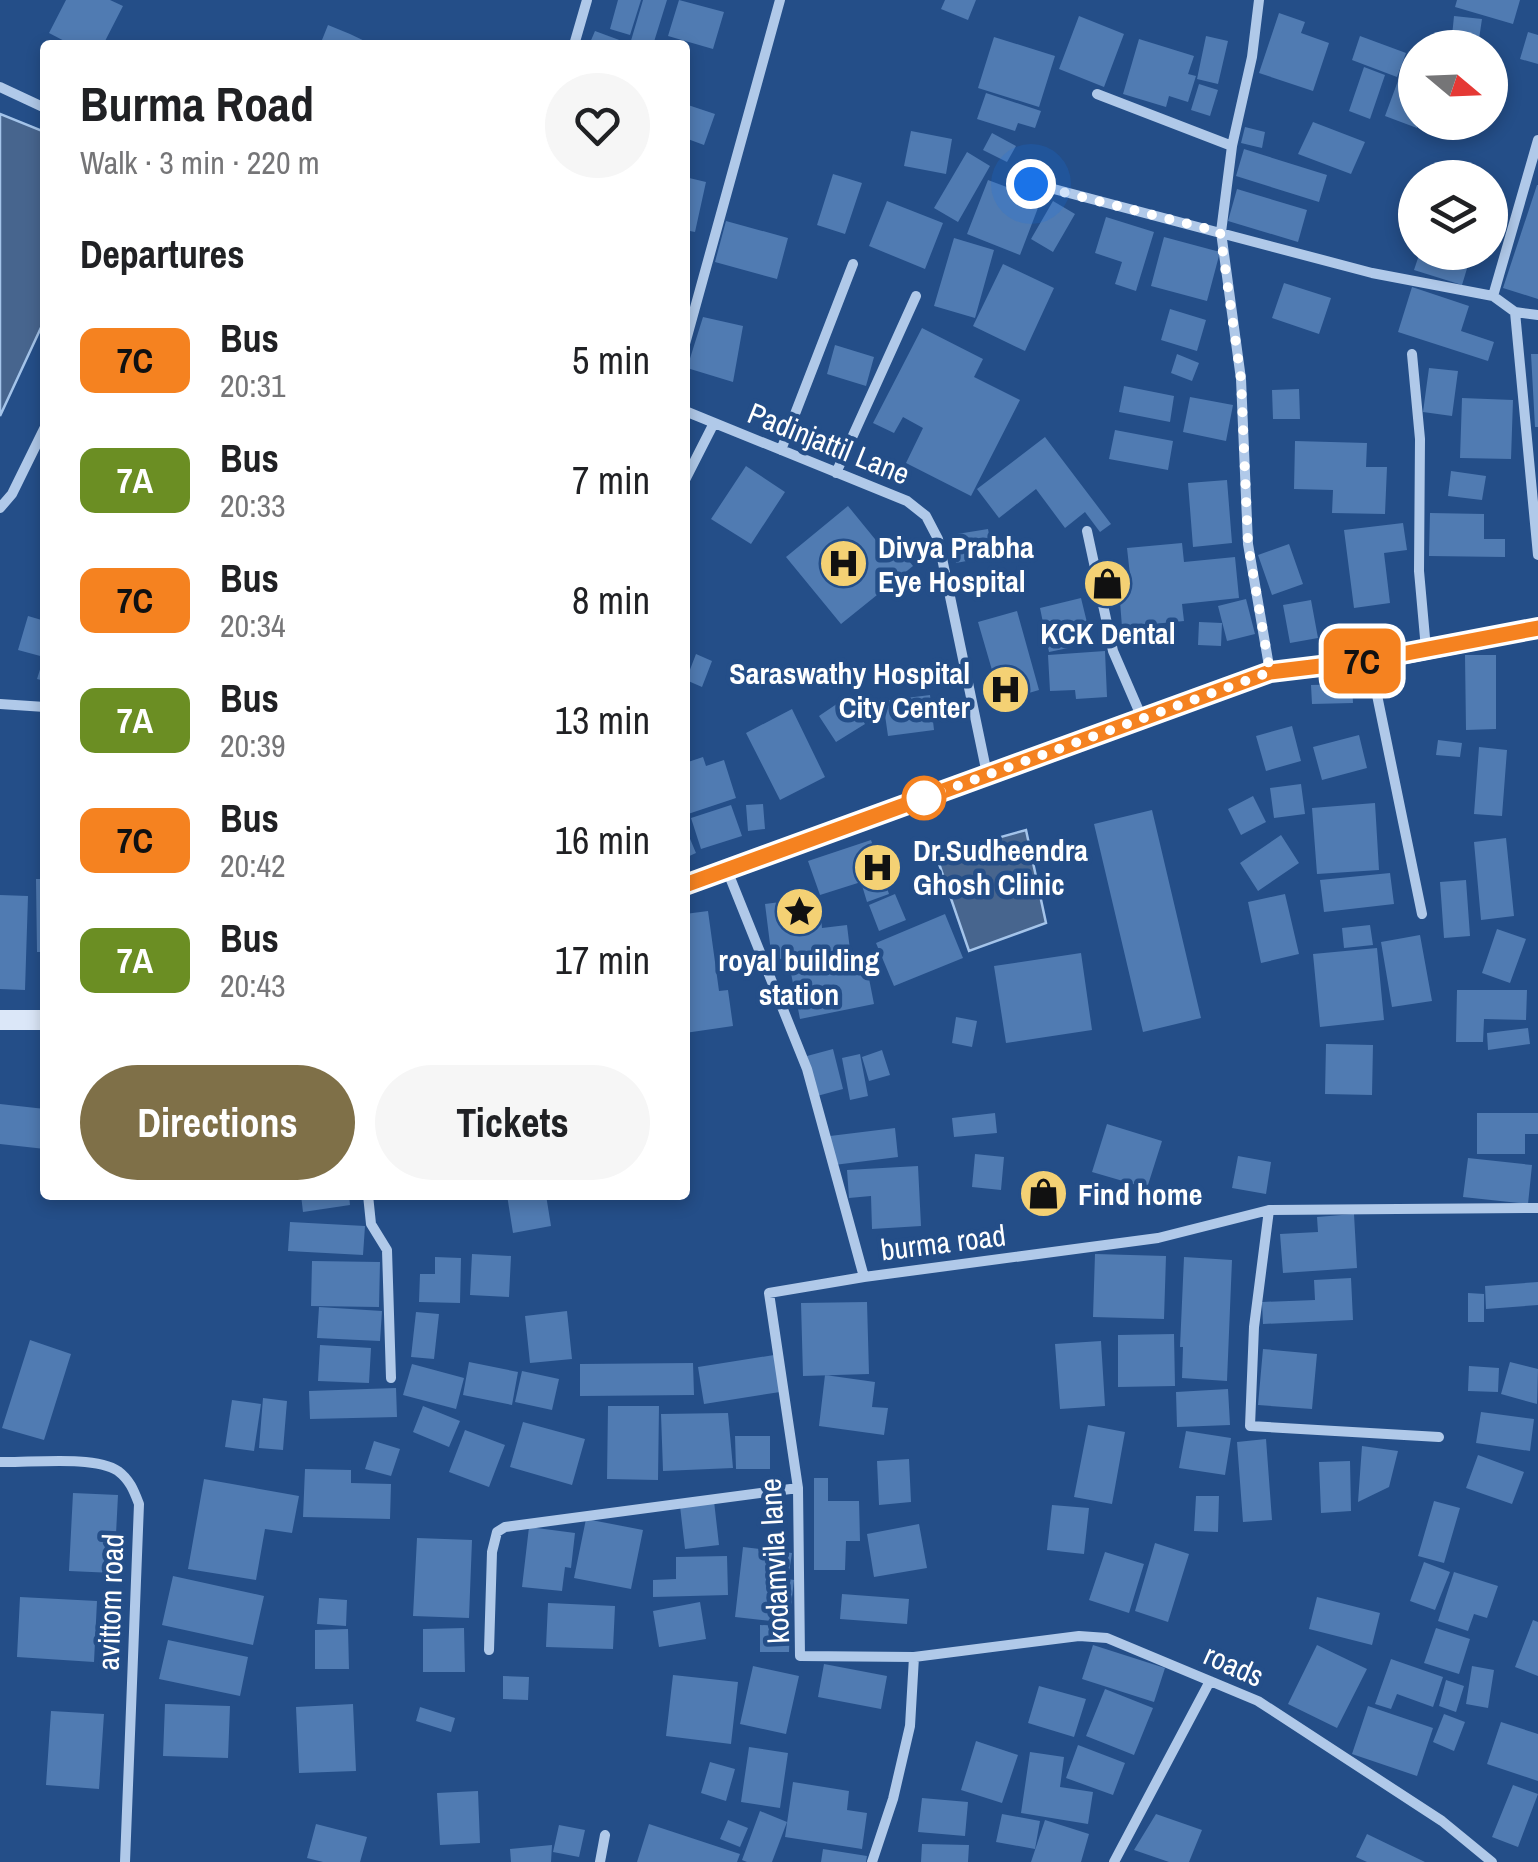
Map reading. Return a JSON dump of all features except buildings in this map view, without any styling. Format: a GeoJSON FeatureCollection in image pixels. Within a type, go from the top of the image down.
{"type":"FeatureCollection","features":[{"type":"Feature","properties":{"kind":"main road"},"geometry":{"type":"LineString","coordinates":[[690,883],[1270,672],[1370,660],[1538,628]]}},
{"type":"Feature","properties":{"kind":"main road"},"geometry":{"type":"LineString","coordinates":[[0,1020],[40,1020]]}},
{"type":"Feature","properties":{"kind":"street"},"geometry":{"type":"LineString","coordinates":[[575,40],[587,0]]}},
{"type":"Feature","properties":{"kind":"street"},"geometry":{"type":"LineString","coordinates":[[690,326],[780,0]]}},
{"type":"Feature","properties":{"kind":"street"},"geometry":{"type":"LineString","coordinates":[[1260,0],[1220,232],[1241,379],[1248,544],[1270,672]]}},
{"type":"Feature","properties":{"kind":"street"},"geometry":{"type":"LineString","coordinates":[[0,87],[40,106]]}},
{"type":"Feature","properties":{"kind":"street"},"geometry":{"type":"LineString","coordinates":[[1097,94],[1232,146]]}},
{"type":"Feature","properties":{"kind":"street"},"geometry":{"type":"LineString","coordinates":[[1493,296],[1538,140]]}},
{"type":"Feature","properties":{"kind":"street"},"geometry":{"type":"LineString","coordinates":[[1031,184],[1372,273],[1493,296],[1515,312],[1538,315]]}},
{"type":"Feature","properties":{"kind":"street"},"geometry":{"type":"LineString","coordinates":[[781,450],[854,264]]}},
{"type":"Feature","properties":{"kind":"street"},"geometry":{"type":"LineString","coordinates":[[836,474],[916,296]]}},
{"type":"Feature","properties":{"kind":"street"},"geometry":{"type":"LineString","coordinates":[[1515,312],[1538,555]]}},
{"type":"Feature","properties":{"kind":"street"},"geometry":{"type":"LineString","coordinates":[[1412,354],[1420,439],[1420,571],[1426,650]]}},
{"type":"Feature","properties":{"kind":"street","name":"Padinjattil Lane"},"geometry":{"type":"LineString","coordinates":[[690,413],[907,501],[926,516],[938,539],[988,774]]}},
{"type":"Feature","properties":{"kind":"street"},"geometry":{"type":"LineString","coordinates":[[690,470],[714,423]]}},
{"type":"Feature","properties":{"kind":"street"},"geometry":{"type":"LineString","coordinates":[[0,508],[12,494],[40,436]]}},
{"type":"Feature","properties":{"kind":"street"},"geometry":{"type":"LineString","coordinates":[[1086,531],[1113,651],[1142,718]]}},
{"type":"Feature","properties":{"kind":"street"},"geometry":{"type":"LineString","coordinates":[[1370,660],[1422,914]]}},
{"type":"Feature","properties":{"kind":"street"},"geometry":{"type":"LineString","coordinates":[[0,704],[40,708]]}},
{"type":"Feature","properties":{"kind":"street","name":"burma road"},"geometry":{"type":"LineString","coordinates":[[727,870],[806,1069],[864,1277],[1158,1238],[1268,1210],[1538,1208]]}},
{"type":"Feature","properties":{"kind":"street"},"geometry":{"type":"LineString","coordinates":[[368,1200],[370,1224],[387,1250],[391,1378]]}},
{"type":"Feature","properties":{"kind":"street"},"geometry":{"type":"LineString","coordinates":[[1268,1210],[1254,1327],[1250,1426],[1439,1436]]}},
{"type":"Feature","properties":{"kind":"street","name":"kodamvila lane"},"geometry":{"type":"LineString","coordinates":[[864,1277],[769,1293],[798,1488],[800,1656],[914,1657]]}},
{"type":"Feature","properties":{"kind":"street","name":"avittom road"},"geometry":{"type":"LineString","coordinates":[[0,1462],[97,1464],[116,1470],[130,1483],[138,1504],[125,1862]]}},
{"type":"Feature","properties":{"kind":"street"},"geometry":{"type":"LineString","coordinates":[[489,1650],[492,1552],[497,1532],[506,1527],[798,1488]]}},
{"type":"Feature","properties":{"kind":"street","name":"roads"},"geometry":{"type":"LineString","coordinates":[[914,1657],[1079,1636],[1107,1638],[1258,1701],[1442,1822],[1492,1862]]}},
{"type":"Feature","properties":{"kind":"street"},"geometry":{"type":"LineString","coordinates":[[872,1862],[894,1799],[910,1726],[914,1657]]}},
{"type":"Feature","properties":{"kind":"street"},"geometry":{"type":"LineString","coordinates":[[1114,1862],[1210,1681]]}},
{"type":"Feature","properties":{"kind":"street"},"geometry":{"type":"LineString","coordinates":[[600,1862],[605,1835]]}},
{"type":"Feature","properties":{"kind":"water"},"geometry":{"type":"Polygon","coordinates":[[[0,114],[40,130],[40,330],[0,416],[0,114]]]}},
{"type":"Feature","properties":{"kind":"water"},"geometry":{"type":"Polygon","coordinates":[[[1026,830],[1046,923],[969,951],[936,855],[1026,830]]]}},
{"type":"Feature","properties":{"kind":"bus line","name":"7C"},"geometry":{"type":"LineString","coordinates":[[690,883],[1270,672],[1370,660],[1538,628]]}},
{"type":"Feature","properties":{"kind":"place","name":"Divya Prabha Eye Hospital"},"geometry":{"type":"Point","coordinates":[843,564]}},
{"type":"Feature","properties":{"kind":"place","name":"KCK Dental"},"geometry":{"type":"Point","coordinates":[1108,584]}},
{"type":"Feature","properties":{"kind":"place","name":"Saraswathy Hospital City Center"},"geometry":{"type":"Point","coordinates":[1005,690]}},
{"type":"Feature","properties":{"kind":"place","name":"Dr.Sudheendra Ghosh Clinic"},"geometry":{"type":"Point","coordinates":[878,867]}},
{"type":"Feature","properties":{"kind":"place","name":"royal building station"},"geometry":{"type":"Point","coordinates":[799,911]}},
{"type":"Feature","properties":{"kind":"place","name":"Find home"},"geometry":{"type":"Point","coordinates":[1043,1194]}},
{"type":"Feature","properties":{"kind":"route"},"geometry":{"type":"LineString","coordinates":[[924,798],[1270,672],[1248,544],[1241,379],[1220,232],[1031,184]]}}]}
